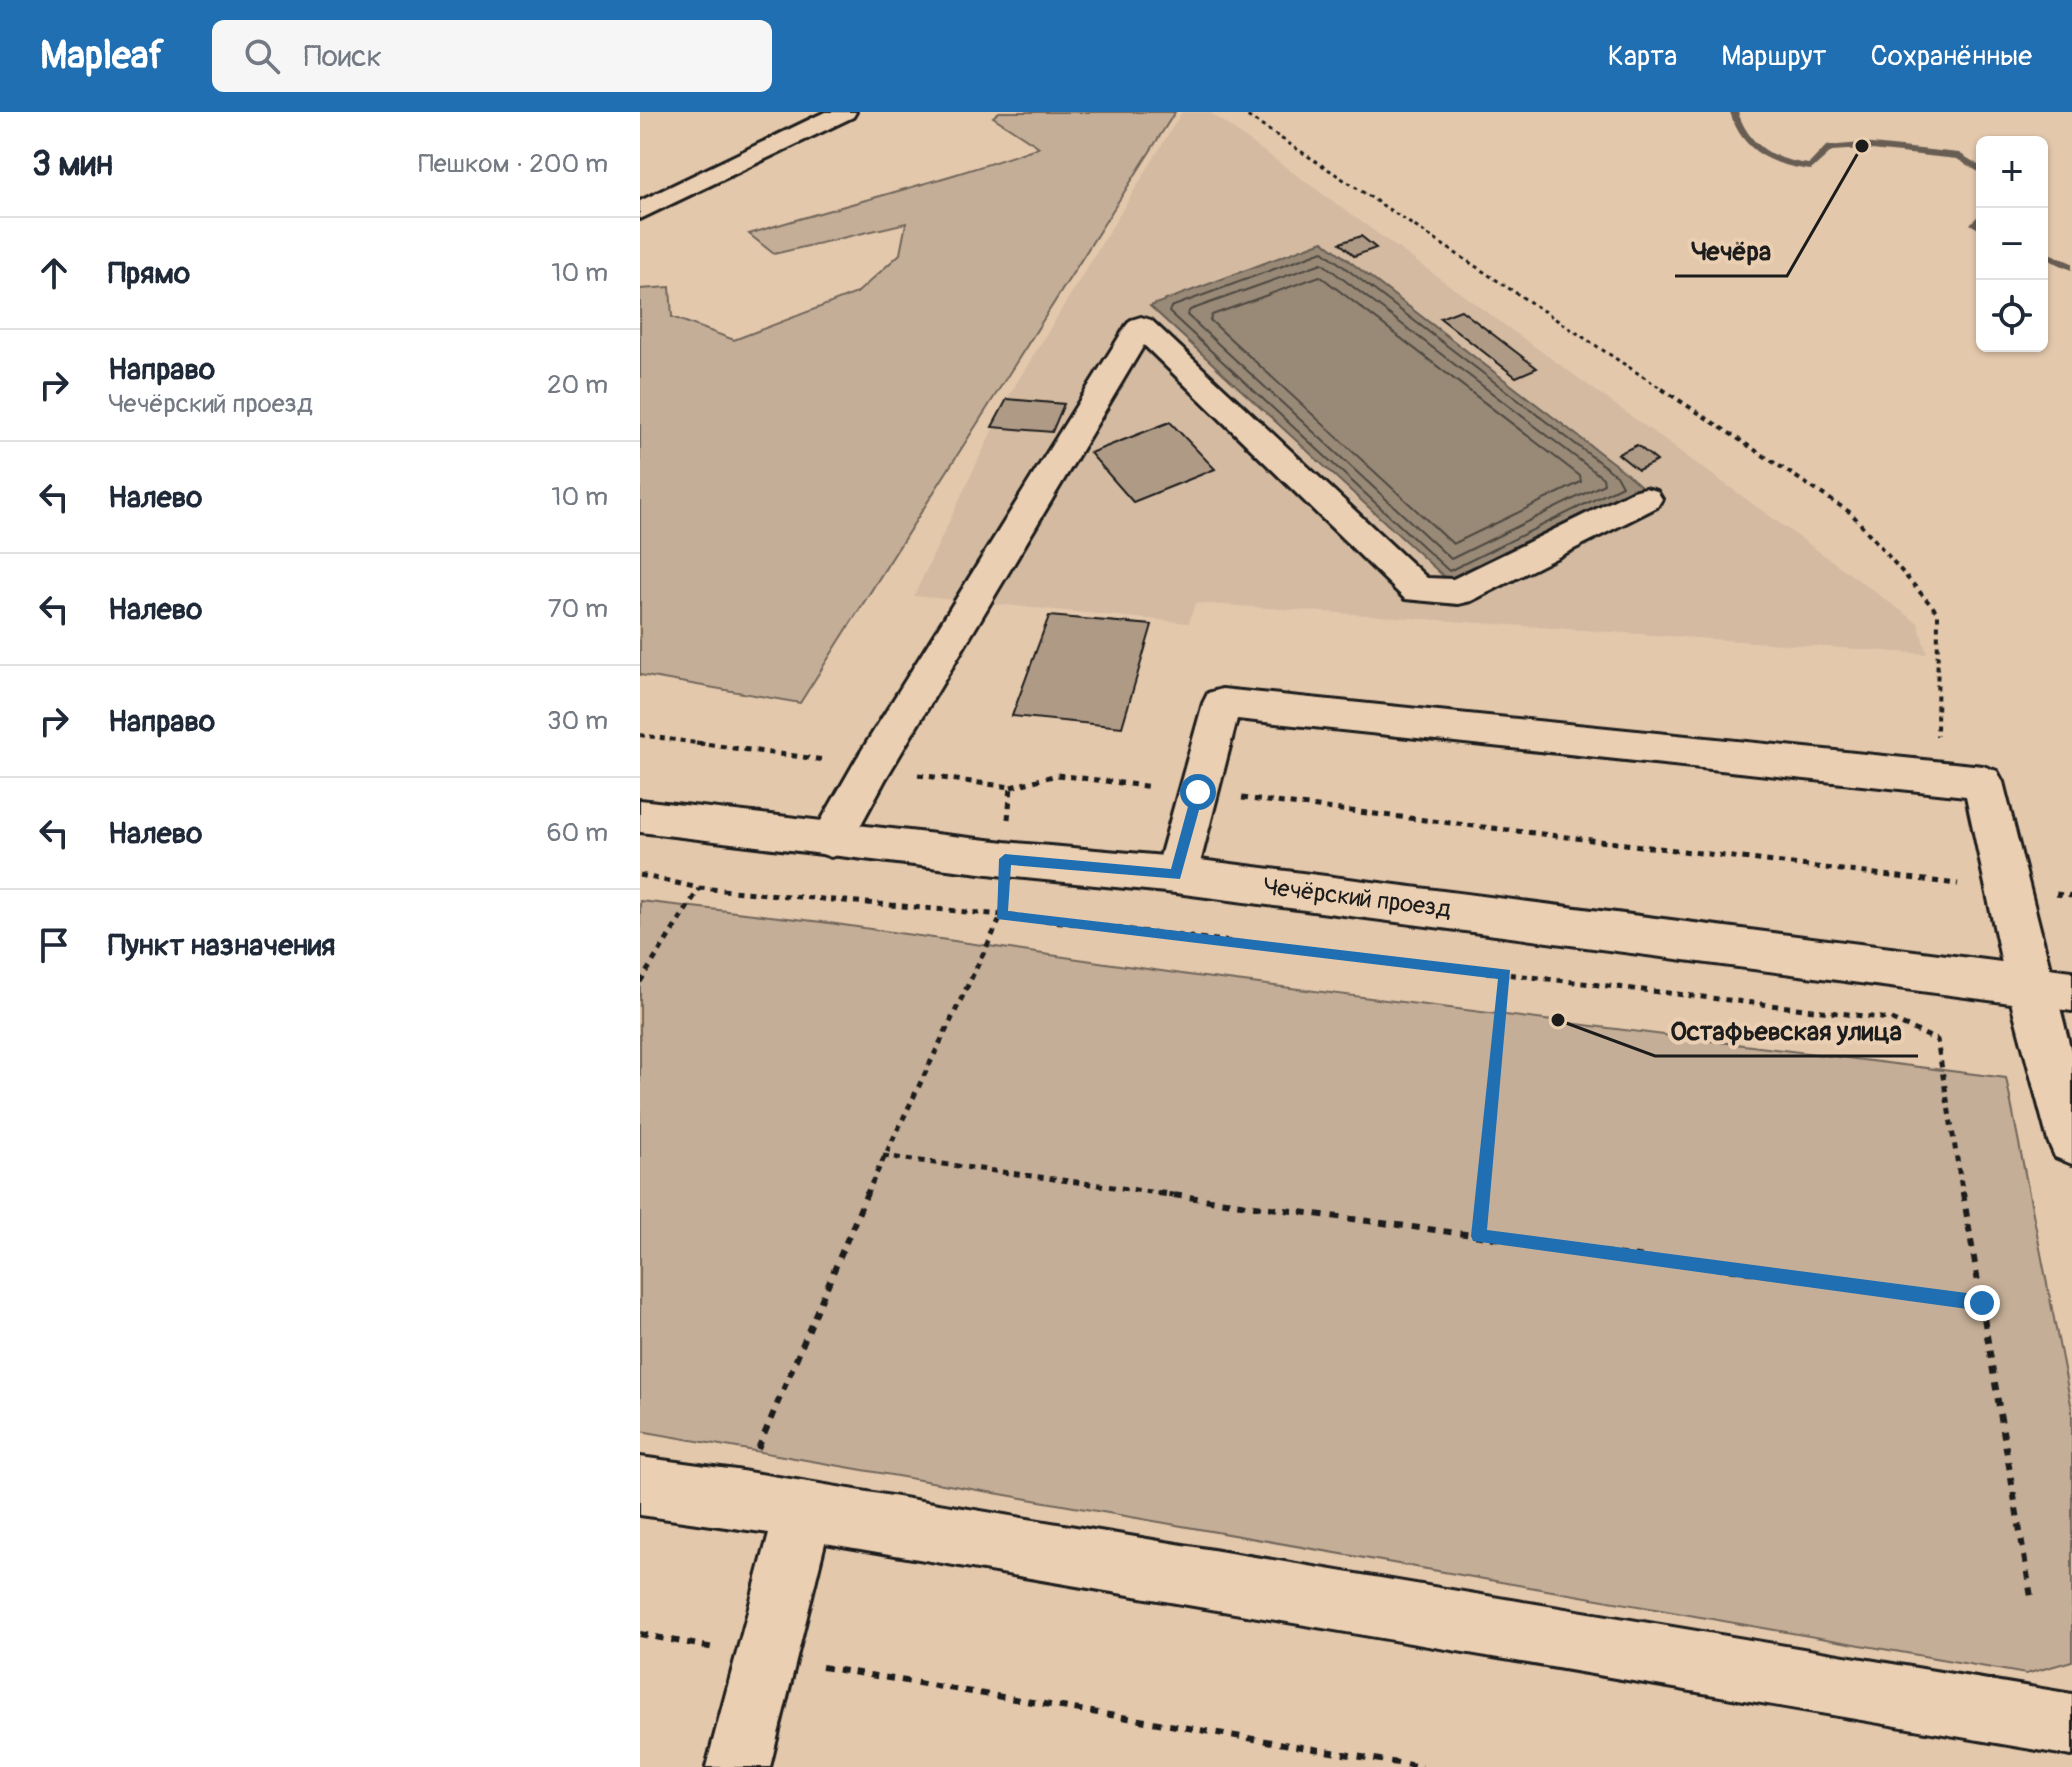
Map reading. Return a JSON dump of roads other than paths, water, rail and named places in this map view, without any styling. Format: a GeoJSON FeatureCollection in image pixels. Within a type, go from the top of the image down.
{"type":"FeatureCollection","features":[{"type":"Feature","properties":{"kind":"street"},"geometry":{"type":"LineString","coordinates":[[641,208],[844,112]]}},
{"type":"Feature","properties":{"kind":"street"},"geometry":{"type":"LineString","coordinates":[[831,840],[871,769],[1141,326],[1418,590],[1458,592],[1645,499]]}},
{"type":"Feature","properties":{"kind":"street"},"geometry":{"type":"LineString","coordinates":[[1176,875],[1222,703],[1983,782],[2051,989],[2072,1141]]}},
{"type":"Feature","properties":{"kind":"street","name":"Чечёрский проезд"},"geometry":{"type":"LineString","coordinates":[[640,816],[831,840],[1176,875],[2051,989]]}},
{"type":"Feature","properties":{"kind":"street"},"geometry":{"type":"LineString","coordinates":[[640,1486],[736,1499],[2072,1725]]}},
{"type":"Feature","properties":{"kind":"street"},"geometry":{"type":"LineString","coordinates":[[738,1767],[804,1511]]}},
{"type":"Feature","properties":{"kind":"water"},"geometry":{"type":"Polygon","coordinates":[[[1323,241],[1641,486],[1450,582],[1150,306],[1323,241]]]}},
{"type":"Feature","properties":{"kind":"waterway"},"geometry":{"type":"LineString","coordinates":[[1734,112],[1738,125],[1752,145],[1773,158],[1798,165],[1811,167],[1829,148],[1862,146],[1959,156],[1976,167]]}},
{"type":"Feature","properties":{"kind":"waterway"},"geometry":{"type":"LineString","coordinates":[[2048,256],[2072,267]]}},
{"type":"Feature","properties":{"kind":"place","name":"Чечёра"},"geometry":{"type":"Point","coordinates":[1862,146]}},
{"type":"Feature","properties":{"kind":"place","name":"Остафьевская улица"},"geometry":{"type":"Point","coordinates":[1558,1020]}}]}
